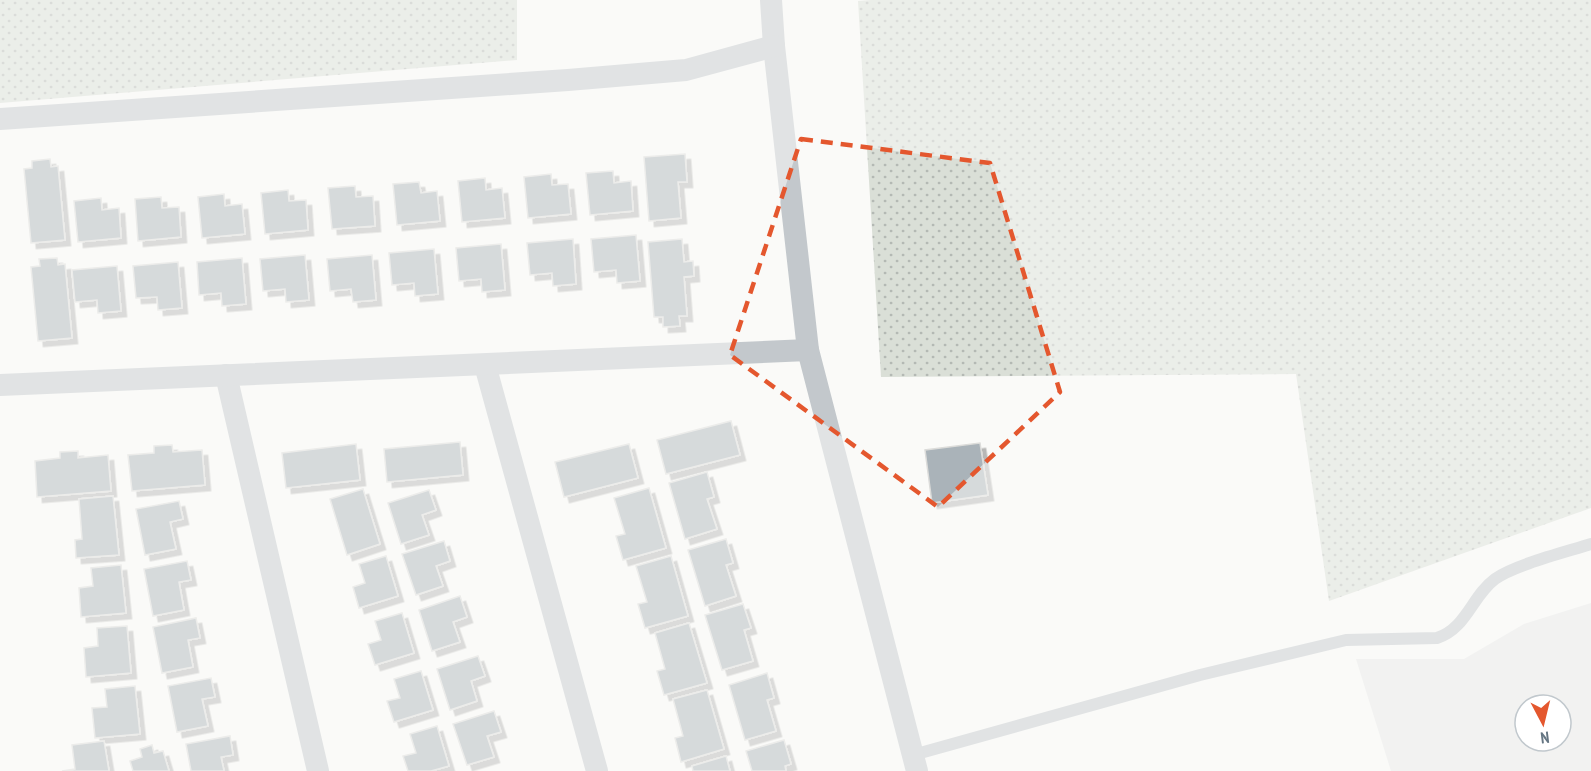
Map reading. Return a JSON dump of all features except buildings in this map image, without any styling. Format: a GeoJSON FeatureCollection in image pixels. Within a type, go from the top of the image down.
{"type":"FeatureCollection","features":[{"type":"Feature","properties":{"kind":"street"},"geometry":{"type":"LineString","coordinates":[[771,0],[774,46],[808,350],[915,763]]}},
{"type":"Feature","properties":{"kind":"street"},"geometry":{"type":"LineString","coordinates":[[0,119],[568,81],[686,70],[774,46]]}},
{"type":"Feature","properties":{"kind":"street"},"geometry":{"type":"LineString","coordinates":[[0,385],[808,350]]}},
{"type":"Feature","properties":{"kind":"street"},"geometry":{"type":"LineString","coordinates":[[485,365],[597,771]]}},
{"type":"Feature","properties":{"kind":"street"},"geometry":{"type":"LineString","coordinates":[[226,375],[318,771]]}},
{"type":"Feature","properties":{"kind":"lane"},"geometry":{"type":"LineString","coordinates":[[915,763],[1200,675],[1346,640],[1437,639],[1456,629],[1487,585],[1497,578],[1591,544]]}},
{"type":"Feature","properties":{"kind":"highlighted area"},"geometry":{"type":"Polygon","coordinates":[[[801,139],[990,163],[1060,392],[938,507],[730,355],[801,139]]]}},
{"type":"Feature","properties":{"kind":"shaded area"},"geometry":{"type":"Polygon","coordinates":[[[0,0],[517,0],[517,60],[0,103],[0,0]]]}},
{"type":"Feature","properties":{"kind":"shaded area"},"geometry":{"type":"Polygon","coordinates":[[[1591,0],[1591,508],[1329,601],[1296,374],[881,377],[858,1],[1591,0]]]}},
{"type":"Feature","properties":{"kind":"shaded area"},"geometry":{"type":"Polygon","coordinates":[[[1591,603],[1591,771],[1391,771],[1356,659],[1464,659],[1524,624],[1591,603]]]}}]}
